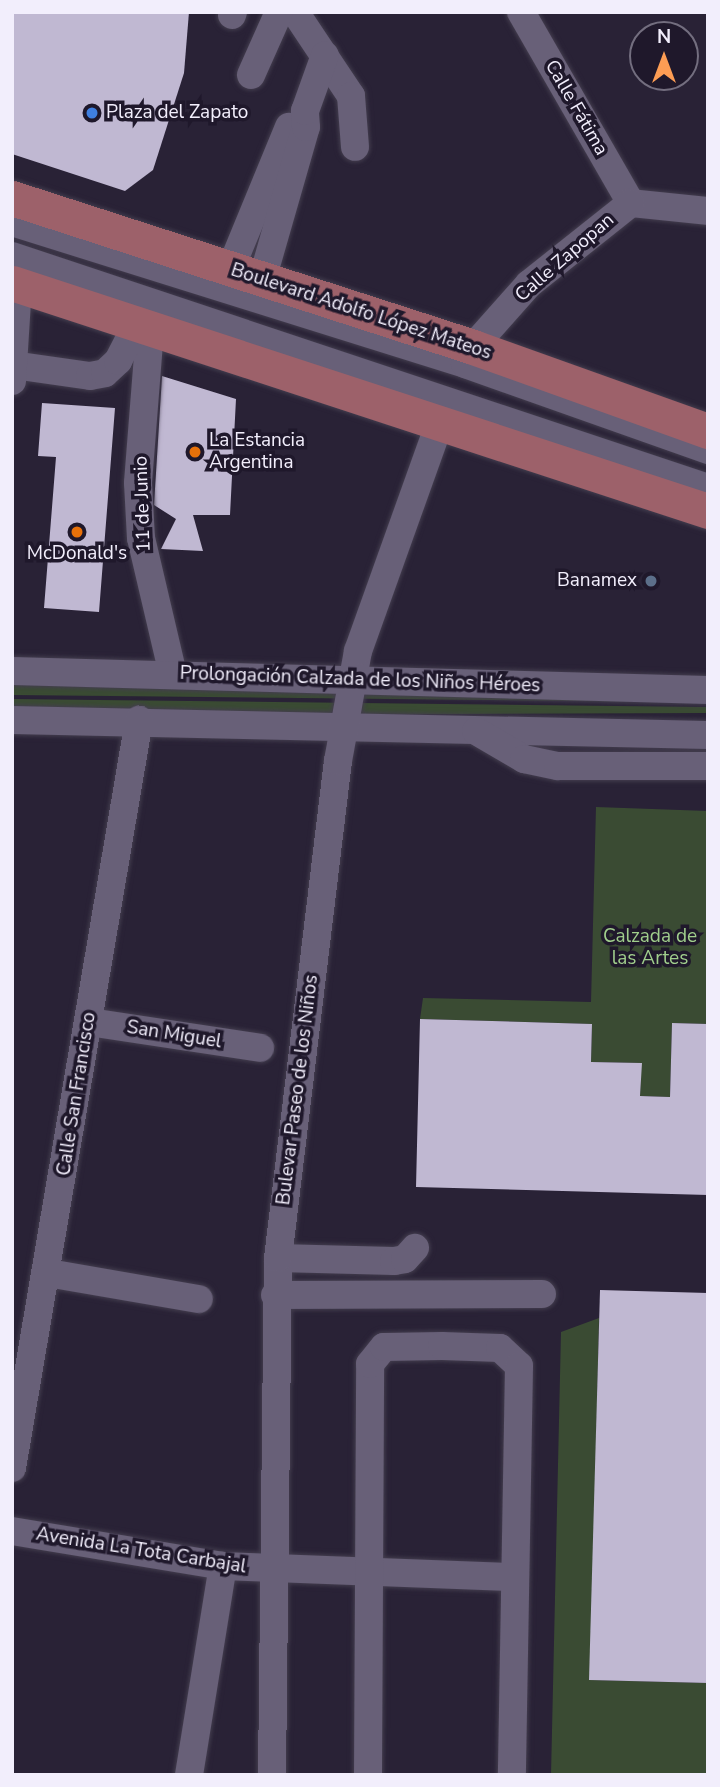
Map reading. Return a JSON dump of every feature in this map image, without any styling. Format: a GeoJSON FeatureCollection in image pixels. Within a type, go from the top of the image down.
{"type":"FeatureCollection","features":[{"type":"Feature","properties":{"kind":"main road","name":"Boulevard Adolfo López Mateos"},"geometry":{"type":"LineString","coordinates":[[12,198],[473,347],[708,431]]}},
{"type":"Feature","properties":{"kind":"main road"},"geometry":{"type":"LineString","coordinates":[[14,274],[143,328],[708,511]]}},
{"type":"Feature","properties":{"kind":"street"},"geometry":{"type":"LineString","coordinates":[[251,75],[279,12]]}},
{"type":"Feature","properties":{"kind":"street"},"geometry":{"type":"LineString","coordinates":[[295,12],[351,96],[355,147]]}},
{"type":"Feature","properties":{"kind":"street","name":"Calle Fátima"},"geometry":{"type":"LineString","coordinates":[[521,12],[631,203]]}},
{"type":"Feature","properties":{"kind":"street"},"geometry":{"type":"LineString","coordinates":[[246,275],[306,128],[305,111],[325,55]]}},
{"type":"Feature","properties":{"kind":"street"},"geometry":{"type":"LineString","coordinates":[[631,203],[708,211]]}},
{"type":"Feature","properties":{"kind":"street","name":"Calle Zapopan"},"geometry":{"type":"LineString","coordinates":[[473,347],[529,284],[631,203]]}},
{"type":"Feature","properties":{"kind":"street"},"geometry":{"type":"LineString","coordinates":[[12,222],[453,360],[708,450]]}},
{"type":"Feature","properties":{"kind":"street"},"geometry":{"type":"LineString","coordinates":[[143,328],[118,361],[105,373],[90,376],[13,375],[14,274],[708,488]]}},
{"type":"Feature","properties":{"kind":"street","name":"11 de Junio"},"geometry":{"type":"LineString","coordinates":[[143,328],[138,483],[141,538],[173,674]]}},
{"type":"Feature","properties":{"kind":"street","name":"Bulevar Paseo de los Niños"},"geometry":{"type":"LineString","coordinates":[[272,1775],[271,1570],[275,1295],[343,724],[351,678],[440,422]]}},
{"type":"Feature","properties":{"kind":"street","name":"Prolongación Calzada de los Niños Héroes"},"geometry":{"type":"LineString","coordinates":[[12,671],[351,678],[708,690]]}},
{"type":"Feature","properties":{"kind":"street"},"geometry":{"type":"LineString","coordinates":[[12,720],[343,724],[708,735]]}},
{"type":"Feature","properties":{"kind":"street","name":"Calle San Francisco"},"geometry":{"type":"LineString","coordinates":[[12,1468],[48,1272],[139,720]]}},
{"type":"Feature","properties":{"kind":"street"},"geometry":{"type":"LineString","coordinates":[[473,729],[524,759],[558,766],[708,766]]}},
{"type":"Feature","properties":{"kind":"street","name":"San Miguel"},"geometry":{"type":"LineString","coordinates":[[89,1021],[260,1048]]}},
{"type":"Feature","properties":{"kind":"street"},"geometry":{"type":"LineString","coordinates":[[278,1258],[394,1261],[405,1259],[415,1248]]}},
{"type":"Feature","properties":{"kind":"street"},"geometry":{"type":"LineString","coordinates":[[48,1272],[199,1299]]}},
{"type":"Feature","properties":{"kind":"street"},"geometry":{"type":"LineString","coordinates":[[275,1295],[542,1294]]}},
{"type":"Feature","properties":{"kind":"street"},"geometry":{"type":"LineString","coordinates":[[369,1775],[370,1364],[384,1347],[442,1346],[500,1348],[519,1366],[512,1775]]}},
{"type":"Feature","properties":{"kind":"street","name":"Avenida La Tota Carbajal"},"geometry":{"type":"LineString","coordinates":[[12,1531],[223,1566],[370,1574],[515,1577]]}},
{"type":"Feature","properties":{"kind":"street"},"geometry":{"type":"LineString","coordinates":[[189,1775],[223,1566]]}},
{"type":"Feature","properties":{"kind":"green space"},"geometry":{"type":"Polygon","coordinates":[[[12,681],[664,702],[12,695],[12,681]]]}},
{"type":"Feature","properties":{"kind":"green space"},"geometry":{"type":"Polygon","coordinates":[[[12,699],[708,707],[708,713],[12,716],[12,699]]]}},
{"type":"Feature","properties":{"kind":"green space","name":"Calzada de las Artes"},"geometry":{"type":"Polygon","coordinates":[[[596,807],[708,811],[708,1024],[672,1023],[670,1097],[640,1096],[641,1063],[591,1062],[592,1024],[420,1019],[423,998],[591,1002],[596,807]]]}},
{"type":"Feature","properties":{"kind":"green space"},"geometry":{"type":"Polygon","coordinates":[[[599,1318],[591,1680],[708,1683],[708,1775],[551,1775],[561,1332],[599,1318]]]}},
{"type":"Feature","properties":{"kind":"building","name":"Plaza del Zapato"},"geometry":{"type":"Polygon","coordinates":[[[12,12],[189,12],[184,73],[153,170],[125,191],[12,154],[12,12]]]}},
{"type":"Feature","properties":{"kind":"building","name":"La Estancia Argentina"},"geometry":{"type":"Polygon","coordinates":[[[162,376],[236,399],[230,515],[193,515],[203,551],[161,549],[176,519],[154,505],[162,376]]]}},
{"type":"Feature","properties":{"kind":"building","name":"McDonald's"},"geometry":{"type":"Polygon","coordinates":[[[42,403],[115,408],[99,612],[44,608],[56,457],[38,456],[42,403]]]}},
{"type":"Feature","properties":{"kind":"building"},"geometry":{"type":"Polygon","coordinates":[[[420,1019],[592,1024],[591,1062],[642,1063],[640,1096],[670,1097],[672,1023],[708,1024],[708,1195],[416,1187],[420,1019]]]}},
{"type":"Feature","properties":{"kind":"building"},"geometry":{"type":"Polygon","coordinates":[[[600,1290],[708,1293],[708,1683],[589,1680],[600,1290]]]}},
{"type":"Feature","properties":{"kind":"place","name":"Plaza del Zapato"},"geometry":{"type":"Point","coordinates":[92,113]}},
{"type":"Feature","properties":{"kind":"place","name":"La Estancia Argentina"},"geometry":{"type":"Point","coordinates":[195,452]}},
{"type":"Feature","properties":{"kind":"place","name":"McDonald's"},"geometry":{"type":"Point","coordinates":[77,532]}},
{"type":"Feature","properties":{"kind":"place","name":"Banamex"},"geometry":{"type":"Point","coordinates":[651,581]}}]}
